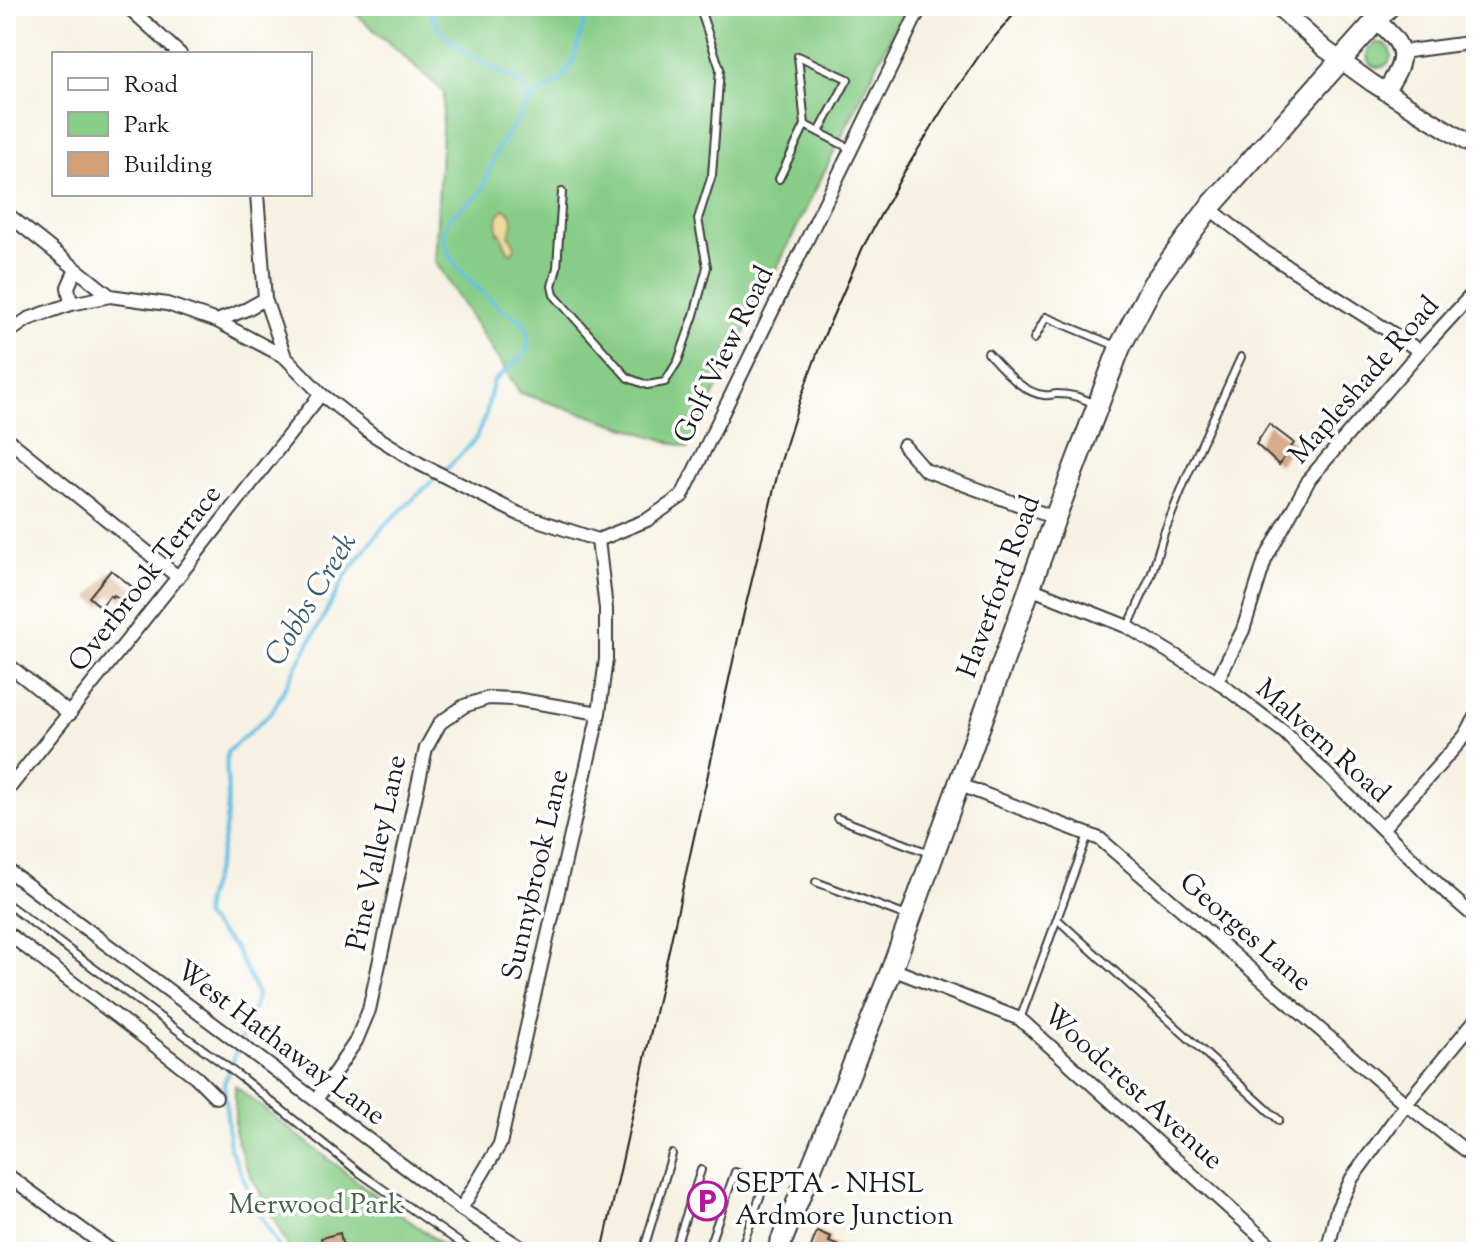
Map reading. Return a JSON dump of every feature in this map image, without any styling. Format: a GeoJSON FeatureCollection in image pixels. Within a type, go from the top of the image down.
{"type":"FeatureCollection","features":[{"type":"Feature","properties":{"kind":"main road","name":"Haverford Road"},"geometry":{"type":"LineString","coordinates":[[777,1252],[892,969],[1120,347],[1153,284],[1209,208],[1382,13]]}},
{"type":"Feature","properties":{"kind":"street"},"geometry":{"type":"LineString","coordinates":[[127,6],[178,52]]}},
{"type":"Feature","properties":{"kind":"street","name":"Golf View Road"},"geometry":{"type":"LineString","coordinates":[[598,540],[647,520],[682,496],[921,6]]}},
{"type":"Feature","properties":{"kind":"street"},"geometry":{"type":"LineString","coordinates":[[1277,6],[1341,61],[1476,148]]}},
{"type":"Feature","properties":{"kind":"street"},"geometry":{"type":"LineString","coordinates":[[1382,13],[1401,52],[1398,72],[1385,92]]}},
{"type":"Feature","properties":{"kind":"street"},"geometry":{"type":"LineString","coordinates":[[1401,52],[1476,42]]}},
{"type":"Feature","properties":{"kind":"street"},"geometry":{"type":"LineString","coordinates":[[257,196],[265,299],[285,357]]}},
{"type":"Feature","properties":{"kind":"street"},"geometry":{"type":"LineString","coordinates":[[1209,208],[1265,252],[1420,351]]}},
{"type":"Feature","properties":{"kind":"street"},"geometry":{"type":"LineString","coordinates":[[6,213],[110,296]]}},
{"type":"Feature","properties":{"kind":"street"},"geometry":{"type":"LineString","coordinates":[[71,304],[68,287],[76,269]]}},
{"type":"Feature","properties":{"kind":"street","name":"Mapleshade Road"},"geometry":{"type":"LineString","coordinates":[[1217,681],[1243,630],[1265,560],[1310,478],[1476,290]]}},
{"type":"Feature","properties":{"kind":"street"},"geometry":{"type":"LineString","coordinates":[[6,334],[28,319],[71,304],[110,296],[167,304],[217,321],[285,357],[321,394],[372,434],[436,472],[519,514],[598,540]]}},
{"type":"Feature","properties":{"kind":"street"},"geometry":{"type":"LineString","coordinates":[[217,321],[265,299]]}},
{"type":"Feature","properties":{"kind":"street","name":"Overbrook Terrace"},"geometry":{"type":"LineString","coordinates":[[6,792],[321,394]]}},
{"type":"Feature","properties":{"kind":"street"},"geometry":{"type":"LineString","coordinates":[[6,438],[178,577]]}},
{"type":"Feature","properties":{"kind":"street"},"geometry":{"type":"LineString","coordinates":[[904,446],[925,470],[1055,518]]}},
{"type":"Feature","properties":{"kind":"street","name":"Sunnybrook Lane"},"geometry":{"type":"LineString","coordinates":[[461,1209],[500,1144],[599,713],[606,659],[606,609],[598,540]]}},
{"type":"Feature","properties":{"kind":"street","name":"Malvern Road"},"geometry":{"type":"LineString","coordinates":[[1030,588],[1128,627],[1217,681],[1285,733],[1476,918]]}},
{"type":"Feature","properties":{"kind":"street"},"geometry":{"type":"LineString","coordinates":[[6,663],[70,714]]}},
{"type":"Feature","properties":{"kind":"street","name":"Pine Valley Lane"},"geometry":{"type":"LineString","coordinates":[[316,1100],[356,1041],[369,1010],[426,748],[440,723],[464,706],[488,698],[515,699],[599,713]]}},
{"type":"Feature","properties":{"kind":"street"},"geometry":{"type":"LineString","coordinates":[[1382,829],[1465,736],[1476,717]]}},
{"type":"Feature","properties":{"kind":"street","name":"Georges Lane"},"geometry":{"type":"LineString","coordinates":[[958,784],[1100,839],[1406,1104],[1476,1159]]}},
{"type":"Feature","properties":{"kind":"street","name":"West Hathaway Lane"},"geometry":{"type":"LineString","coordinates":[[6,869],[461,1209],[528,1252]]}},
{"type":"Feature","properties":{"kind":"street"},"geometry":{"type":"LineString","coordinates":[[6,932],[196,1077],[216,1097]]}},
{"type":"Feature","properties":{"kind":"street","name":"Woodcrest Avenue"},"geometry":{"type":"LineString","coordinates":[[892,969],[1020,1019],[1278,1252]]}},
{"type":"Feature","properties":{"kind":"street"},"geometry":{"type":"LineString","coordinates":[[1327,1252],[1345,1191],[1406,1104],[1476,1019]]}},
{"type":"Feature","properties":{"kind":"street"},"geometry":{"type":"LineString","coordinates":[[6,1174],[113,1252]]}},
{"type":"Feature","properties":{"kind":"lane"},"geometry":{"type":"LineString","coordinates":[[562,192],[557,268],[552,286],[554,295],[628,378],[647,385],[665,382],[678,361],[707,267],[698,219],[712,175],[720,69],[699,7]]}},
{"type":"Feature","properties":{"kind":"lane"},"geometry":{"type":"LineString","coordinates":[[779,179],[805,125],[798,56],[848,79],[819,132]]}},
{"type":"Feature","properties":{"kind":"lane"},"geometry":{"type":"LineString","coordinates":[[805,125],[851,149]]}},
{"type":"Feature","properties":{"kind":"lane"},"geometry":{"type":"LineString","coordinates":[[1034,339],[1046,317],[1120,347]]}},
{"type":"Feature","properties":{"kind":"lane"},"geometry":{"type":"LineString","coordinates":[[988,353],[1011,378],[1031,390],[1043,395],[1082,397],[1097,406]]}},
{"type":"Feature","properties":{"kind":"lane"},"geometry":{"type":"LineString","coordinates":[[1128,627],[1151,576],[1187,476],[1241,357]]}},
{"type":"Feature","properties":{"kind":"lane"},"geometry":{"type":"LineString","coordinates":[[837,818],[933,855]]}},
{"type":"Feature","properties":{"kind":"lane"},"geometry":{"type":"LineString","coordinates":[[1020,1019],[1088,835]]}},
{"type":"Feature","properties":{"kind":"lane"},"geometry":{"type":"LineString","coordinates":[[816,882],[910,917]]}},
{"type":"Feature","properties":{"kind":"lane"},"geometry":{"type":"LineString","coordinates":[[6,903],[242,1078],[360,1173],[473,1252]]}},
{"type":"Feature","properties":{"kind":"lane"},"geometry":{"type":"LineString","coordinates":[[1057,919],[1279,1120]]}},
{"type":"Feature","properties":{"kind":"lane"},"geometry":{"type":"LineString","coordinates":[[643,1252],[672,1154]]}},
{"type":"Feature","properties":{"kind":"lane"},"geometry":{"type":"LineString","coordinates":[[674,1252],[701,1170]]}},
{"type":"Feature","properties":{"kind":"lane"},"geometry":{"type":"LineString","coordinates":[[707,1252],[735,1172],[765,1183],[740,1252]]}},
{"type":"Feature","properties":{"kind":"green space"},"geometry":{"type":"Polygon","coordinates":[[[347,6],[906,6],[688,448],[520,393],[435,261],[444,92],[347,6]]]}},
{"type":"Feature","properties":{"kind":"green space"},"geometry":{"type":"Polygon","coordinates":[[[1379,43],[1387,47],[1391,55],[1387,63],[1379,67],[1371,63],[1367,55],[1371,47],[1379,43]]]}},
{"type":"Feature","properties":{"kind":"green space","name":"Merwood Park"},"geometry":{"type":"Polygon","coordinates":[[[235,1086],[382,1201],[453,1252],[291,1252],[247,1168],[235,1134],[235,1086]]]}},
{"type":"Feature","properties":{"kind":"sand"},"geometry":{"type":"Polygon","coordinates":[[[504,209],[513,218],[509,235],[515,249],[511,253],[498,233],[498,217],[504,209]]]}},
{"type":"Feature","properties":{"kind":"building"},"geometry":{"type":"Polygon","coordinates":[[[1269,424],[1294,443],[1279,465],[1256,444],[1269,424]]]}},
{"type":"Feature","properties":{"kind":"building"},"geometry":{"type":"Polygon","coordinates":[[[111,570],[136,590],[125,603],[110,595],[101,607],[89,597],[111,570]]]}},
{"type":"Feature","properties":{"kind":"building"},"geometry":{"type":"Polygon","coordinates":[[[817,1231],[831,1237],[829,1242],[853,1252],[809,1252],[817,1231]]]}},
{"type":"Feature","properties":{"kind":"building"},"geometry":{"type":"Polygon","coordinates":[[[340,1233],[344,1252],[324,1252],[321,1238],[340,1233]]]}},
{"type":"Feature","properties":{"kind":"waterway"},"geometry":{"type":"LineString","coordinates":[[428,6],[434,20],[453,43],[521,83],[526,90],[528,103]]}},
{"type":"Feature","properties":{"kind":"waterway","name":"Cobbs Creek"},"geometry":{"type":"LineString","coordinates":[[444,472],[475,440],[486,414],[493,382],[526,353],[528,343],[523,322],[500,308],[452,260],[444,240],[444,230],[450,217],[482,190],[498,148],[528,103],[561,81],[573,61],[589,6]]}},
{"type":"Feature","properties":{"kind":"waterway","name":"Cobbs Creek"},"geometry":{"type":"LineString","coordinates":[[780,6],[807,6]]}},
{"type":"Feature","properties":{"kind":"waterway","name":"Cobbs Creek"},"geometry":{"type":"LineString","coordinates":[[282,1252],[258,1211],[230,1148],[224,1083],[257,995],[235,948],[204,917],[225,833],[227,752],[272,712],[346,575],[382,528],[437,477]]}},
{"type":"Feature","properties":{"kind":"tram line"},"geometry":{"type":"LineString","coordinates":[[602,1252],[741,625],[780,464],[800,400],[863,247],[903,174],[981,53],[1021,6]]}},
{"type":"Feature","properties":{"kind":"place","name":"SEPTA - NHSL Ardmore Junction"},"geometry":{"type":"Point","coordinates":[707,1201]}}]}
